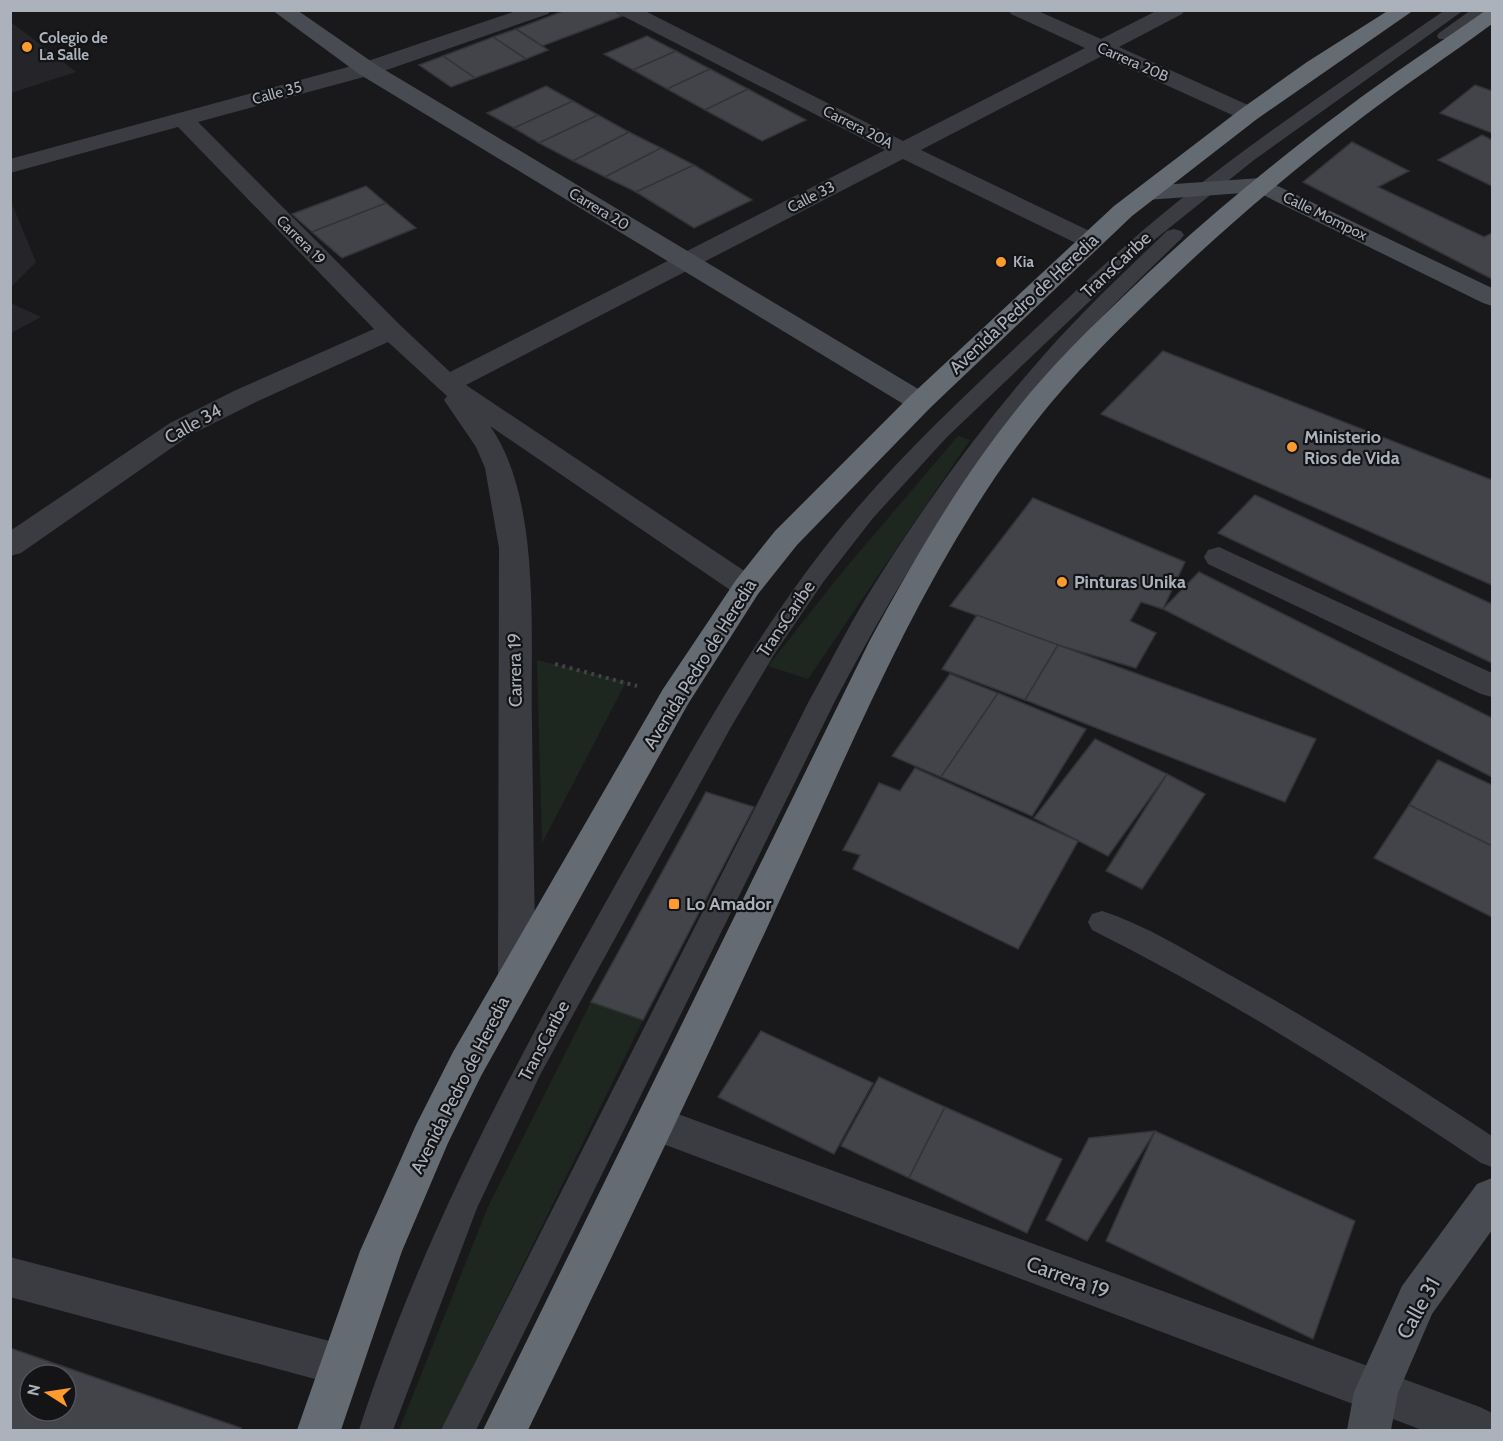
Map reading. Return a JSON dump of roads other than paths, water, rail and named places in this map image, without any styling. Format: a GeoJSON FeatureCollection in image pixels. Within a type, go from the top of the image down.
{"type":"FeatureCollection","features":[{"type":"Feature","properties":{"kind":"highway","name":"Avenida Pedro de Heredia"},"geometry":{"type":"LineString","coordinates":[[318,1431],[381,1251],[430,1138],[466,1064],[675,697],[747,587],[786,538],[920,402],[1091,241],[1146,193],[1249,114],[1315,67],[1404,10]]}},
{"type":"Feature","properties":{"kind":"highway"},"geometry":{"type":"LineString","coordinates":[[505,1431],[656,1124],[863,687],[915,583],[941,538],[999,453],[1055,382],[1246,186],[1337,125],[1492,15]]}},
{"type":"Feature","properties":{"kind":"street","name":"Carrera 20"},"geometry":{"type":"LineString","coordinates":[[282,10],[367,69],[920,402]]}},
{"type":"Feature","properties":{"kind":"street","name":"Calle 35"},"geometry":{"type":"LineString","coordinates":[[10,166],[367,69],[542,10]]}},
{"type":"Feature","properties":{"kind":"street","name":"Carrera 20A"},"geometry":{"type":"LineString","coordinates":[[626,10],[903,150],[1091,241]]}},
{"type":"Feature","properties":{"kind":"street","name":"Carrera 20B"},"geometry":{"type":"LineString","coordinates":[[1018,10],[1249,114]]}},
{"type":"Feature","properties":{"kind":"street","name":"Calle 33"},"geometry":{"type":"LineString","coordinates":[[447,384],[1175,10]]}},
{"type":"Feature","properties":{"kind":"street","name":"Carrera 19"},"geometry":{"type":"LineString","coordinates":[[182,119],[391,331],[447,384],[747,587]]}},
{"type":"Feature","properties":{"kind":"street"},"geometry":{"type":"LineString","coordinates":[[1146,193],[1246,186]]}},
{"type":"Feature","properties":{"kind":"street","name":"Calle Mompox"},"geometry":{"type":"LineString","coordinates":[[1246,186],[1492,298]]}},
{"type":"Feature","properties":{"kind":"street","name":"Calle 34"},"geometry":{"type":"LineString","coordinates":[[10,546],[180,429],[246,396],[391,331]]}},
{"type":"Feature","properties":{"kind":"street","name":"Carrera 19"},"geometry":{"type":"LineString","coordinates":[[447,384],[490,446],[499,468],[514,548],[517,974]]}},
{"type":"Feature","properties":{"kind":"street"},"geometry":{"type":"LineString","coordinates":[[1219,556],[1492,686]]}},
{"type":"Feature","properties":{"kind":"street","name":"Carrera 19"},"geometry":{"type":"LineString","coordinates":[[656,1124],[1372,1412],[1480,1431]]}},
{"type":"Feature","properties":{"kind":"street","name":"Calle 31"},"geometry":{"type":"LineString","coordinates":[[1372,1412],[1417,1300],[1492,1197]]}},
{"type":"Feature","properties":{"kind":"street"},"geometry":{"type":"LineString","coordinates":[[10,1277],[341,1365]]}},
{"type":"Feature","properties":{"kind":"lane","name":"TransCaribe"},"geometry":{"type":"LineString","coordinates":[[376,1431],[462,1206],[574,984],[726,713],[775,635],[842,541],[953,417],[1136,246],[1205,189],[1366,71],[1456,10]]}},
{"type":"Feature","properties":{"kind":"lane","name":"TransCaribe"},"geometry":{"type":"LineString","coordinates":[[458,1431],[822,701],[876,601],[939,504],[993,430],[1039,373],[1090,316],[1203,208],[1246,186],[1280,150],[1482,10]]}},
{"type":"Feature","properties":{"kind":"lane"},"geometry":{"type":"LineString","coordinates":[[1102,922],[1173,956],[1312,1037],[1432,1112],[1492,1153]]}},
{"type":"Feature","properties":{"kind":"place","name":"Colegio de La Salle"},"geometry":{"type":"Point","coordinates":[27,47]}},
{"type":"Feature","properties":{"kind":"place","name":"Kia"},"geometry":{"type":"Point","coordinates":[1001,262]}},
{"type":"Feature","properties":{"kind":"place","name":"Ministerio Rios de Vida"},"geometry":{"type":"Point","coordinates":[1292,447]}},
{"type":"Feature","properties":{"kind":"place","name":"Pinturas Unika"},"geometry":{"type":"Point","coordinates":[1062,582]}},
{"type":"Feature","properties":{"kind":"place","name":"Lo Amador"},"geometry":{"type":"Point","coordinates":[674,904]}}]}
